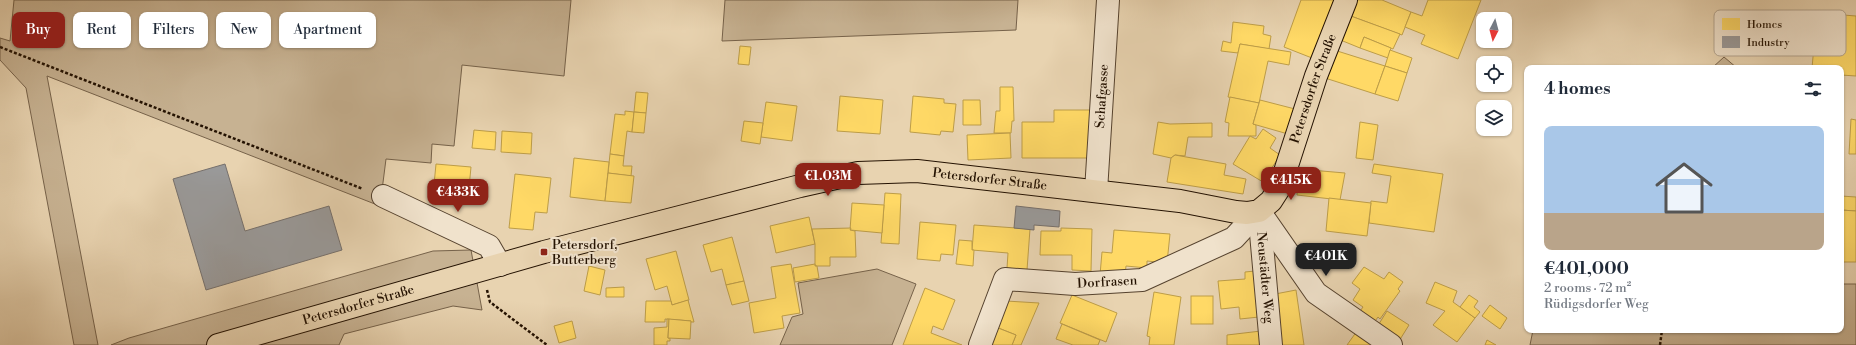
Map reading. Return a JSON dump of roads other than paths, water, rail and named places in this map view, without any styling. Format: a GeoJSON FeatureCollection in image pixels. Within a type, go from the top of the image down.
{"type":"FeatureCollection","features":[{"type":"Feature","properties":{"kind":"main road","name":"Petersdorfer Straße"},"geometry":{"type":"LineString","coordinates":[[218,345],[544,252],[793,188],[858,173],[917,171],[1180,201],[1236,212],[1259,211],[1271,201],[1280,187],[1316,76],[1346,0]]}},
{"type":"Feature","properties":{"kind":"street","name":"Schafgasse"},"geometry":{"type":"LineString","coordinates":[[1096,192],[1108,0]]}},
{"type":"Feature","properties":{"kind":"street"},"geometry":{"type":"LineString","coordinates":[[383,196],[489,246],[491,268]]}},
{"type":"Feature","properties":{"kind":"street","name":"Dorfrasen"},"geometry":{"type":"LineString","coordinates":[[980,345],[1005,279],[1075,284],[1142,280],[1234,238],[1259,211]]}},
{"type":"Feature","properties":{"kind":"street","name":"Neustädter Weg"},"geometry":{"type":"LineString","coordinates":[[1259,211],[1260,241],[1271,345]]}},
{"type":"Feature","properties":{"kind":"street"},"geometry":{"type":"LineString","coordinates":[[1259,211],[1316,293],[1391,345]]}},
{"type":"Feature","properties":{"kind":"place","name":"Petersdorf, Butterberg"},"geometry":{"type":"Point","coordinates":[544,252]}}]}
